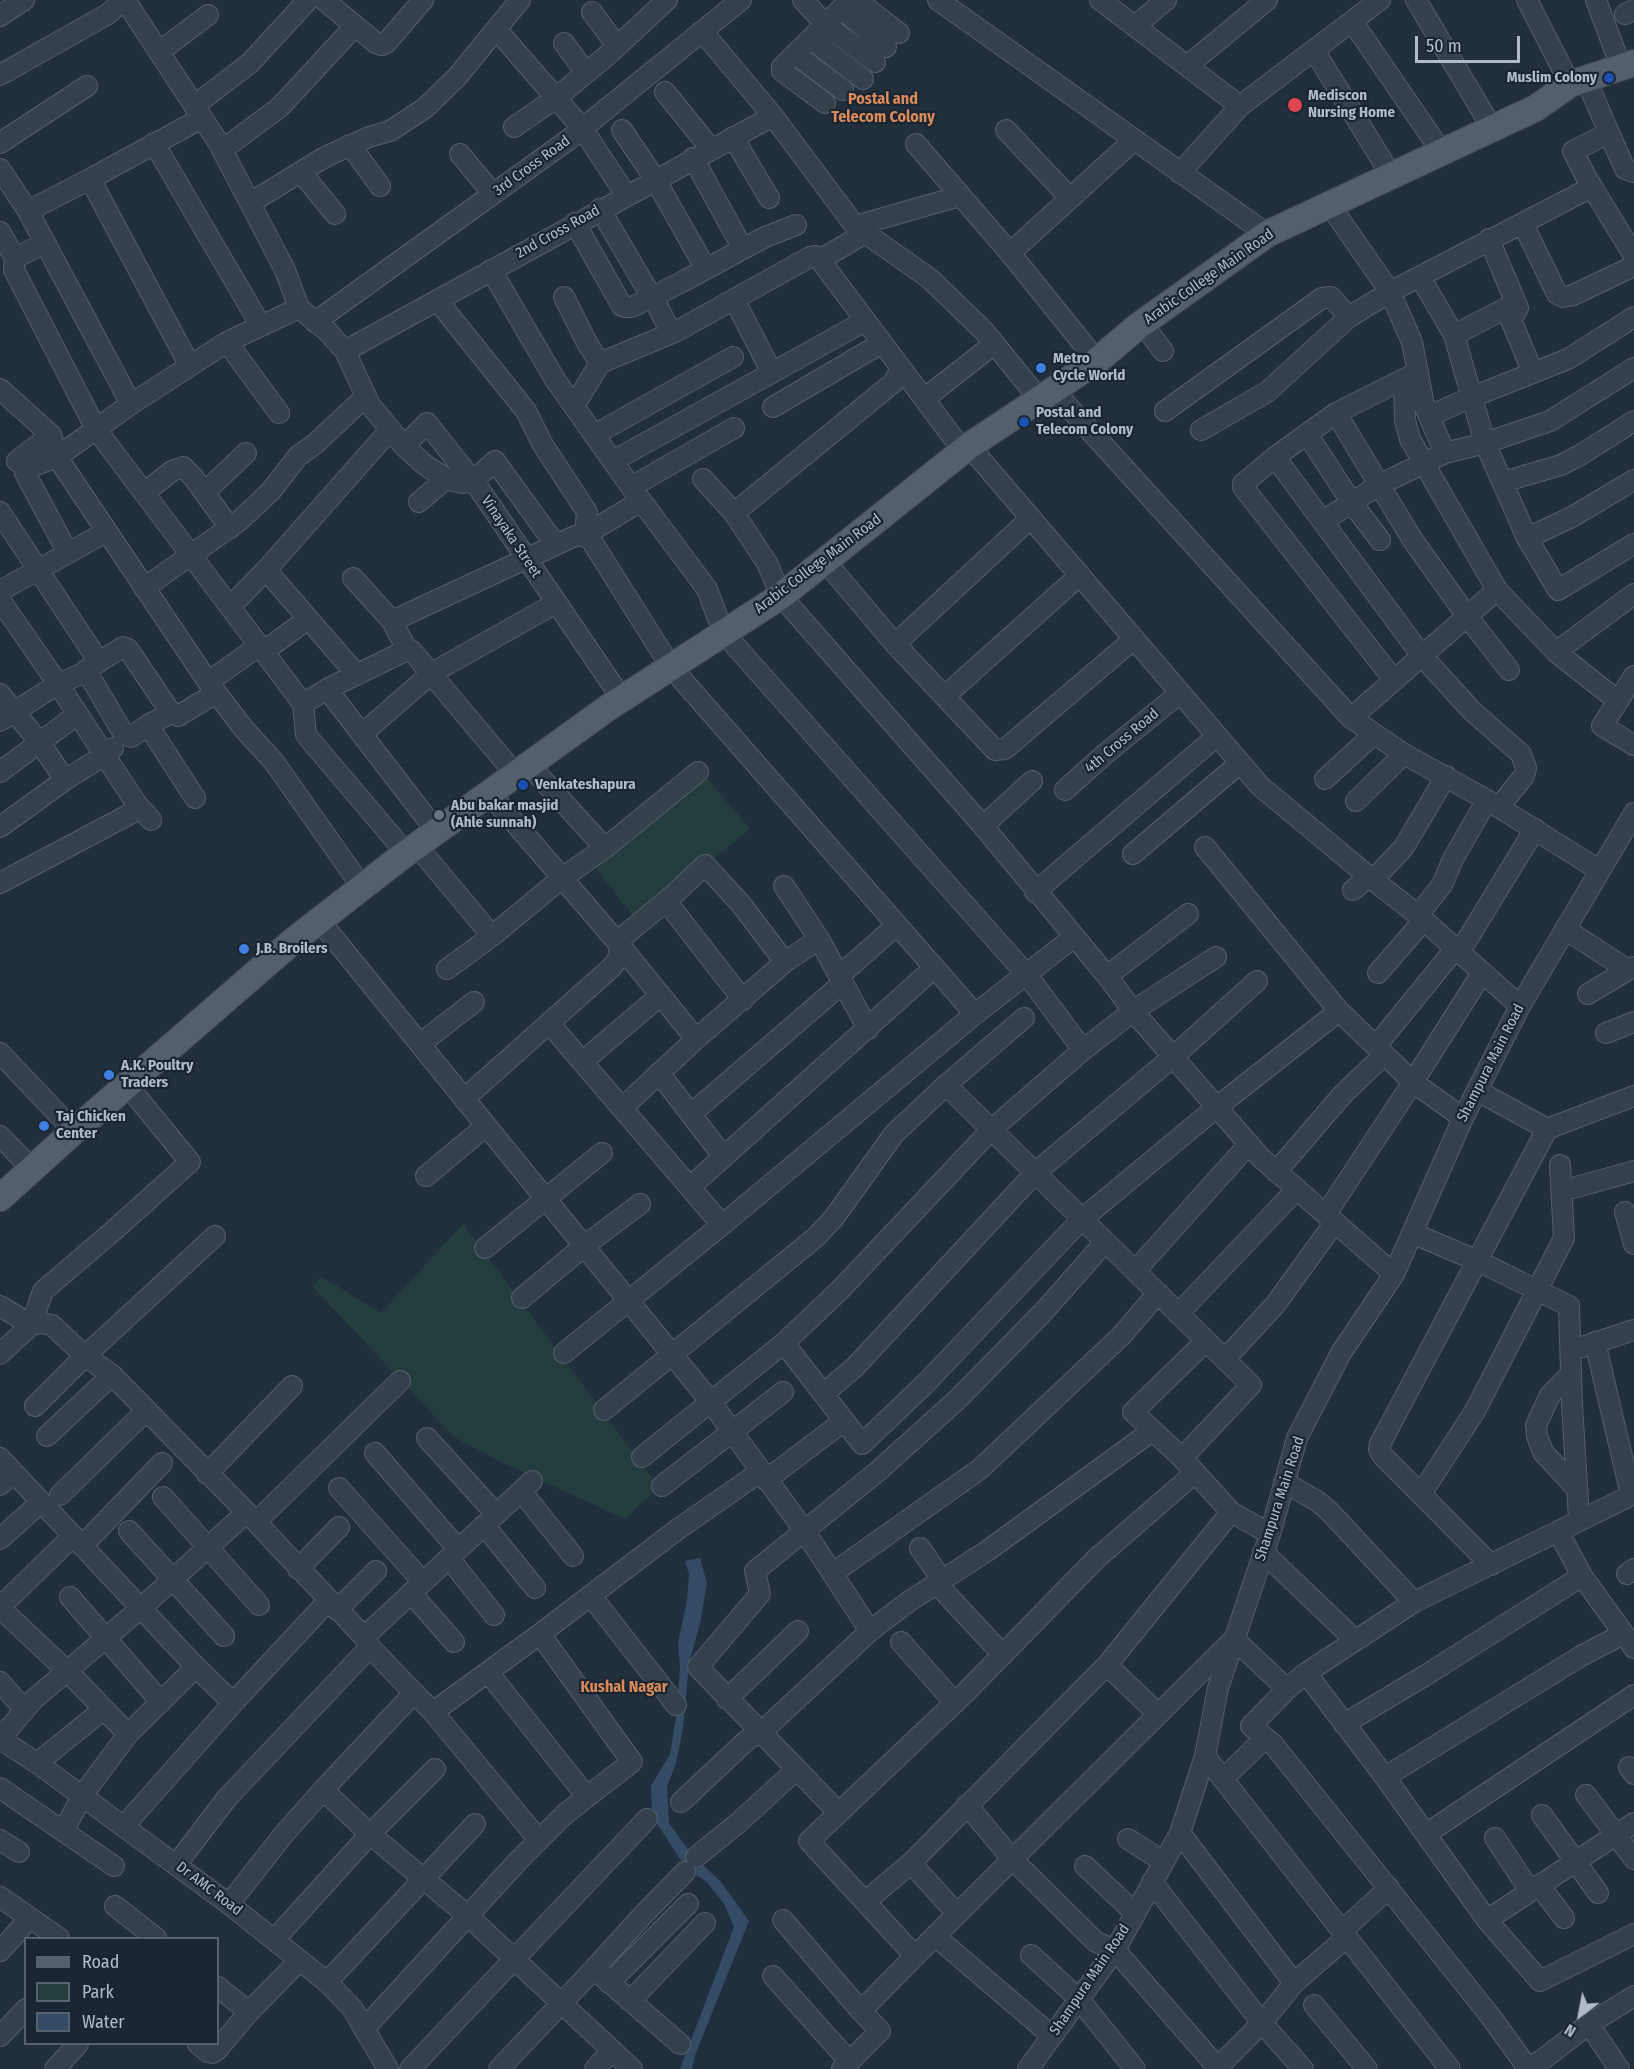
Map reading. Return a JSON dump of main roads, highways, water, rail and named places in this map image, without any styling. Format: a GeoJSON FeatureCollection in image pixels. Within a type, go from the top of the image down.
{"type":"FeatureCollection","features":[{"type":"Feature","properties":{"kind":"main road","name":"Arabic College Main Road"},"geometry":{"type":"LineString","coordinates":[[0,1198],[74,1131],[319,920],[362,887],[622,699],[781,596],[966,448],[1097,361],[1142,323],[1267,234],[1536,108],[1578,81],[1627,65]]}},
{"type":"Feature","properties":{"kind":"water"},"geometry":{"type":"Polygon","coordinates":[[[700,1558],[707,1583],[700,1623],[689,1664],[683,1729],[676,1763],[667,1787],[669,1823],[691,1854],[721,1882],[749,1921],[695,2055],[692,2069],[680,2069],[734,1927],[724,1904],[706,1881],[688,1871],[652,1816],[651,1786],[670,1754],[677,1711],[680,1667],[678,1643],[687,1600],[689,1574],[685,1561],[700,1558]]]}},
{"type":"Feature","properties":{"kind":"place","name":"Muslim Colony"},"geometry":{"type":"Point","coordinates":[1609,78]}},
{"type":"Feature","properties":{"kind":"place","name":"Mediscon Nursing Home"},"geometry":{"type":"Point","coordinates":[1295,105]}},
{"type":"Feature","properties":{"kind":"place","name":"Metro Cycle World"},"geometry":{"type":"Point","coordinates":[1041,368]}},
{"type":"Feature","properties":{"kind":"place","name":"Postal and Telecom Colony"},"geometry":{"type":"Point","coordinates":[1024,422]}},
{"type":"Feature","properties":{"kind":"place","name":"Venkateshapura"},"geometry":{"type":"Point","coordinates":[523,785]}},
{"type":"Feature","properties":{"kind":"place","name":"Abu bakar masjid (Ahle sunnah)"},"geometry":{"type":"Point","coordinates":[439,815]}},
{"type":"Feature","properties":{"kind":"place","name":"J.B. Broilers"},"geometry":{"type":"Point","coordinates":[244,949]}},
{"type":"Feature","properties":{"kind":"place","name":"A.K. Poultry Traders"},"geometry":{"type":"Point","coordinates":[109,1075]}},
{"type":"Feature","properties":{"kind":"place","name":"Taj Chicken Center"},"geometry":{"type":"Point","coordinates":[44,1126]}},
{"type":"Feature","properties":{"kind":"district","name":"Postal and Telecom Colony"},"geometry":{"type":"Point","coordinates":[883,109]}},
{"type":"Feature","properties":{"kind":"district","name":"Kushal Nagar"},"geometry":{"type":"Point","coordinates":[624,1688]}}]}
